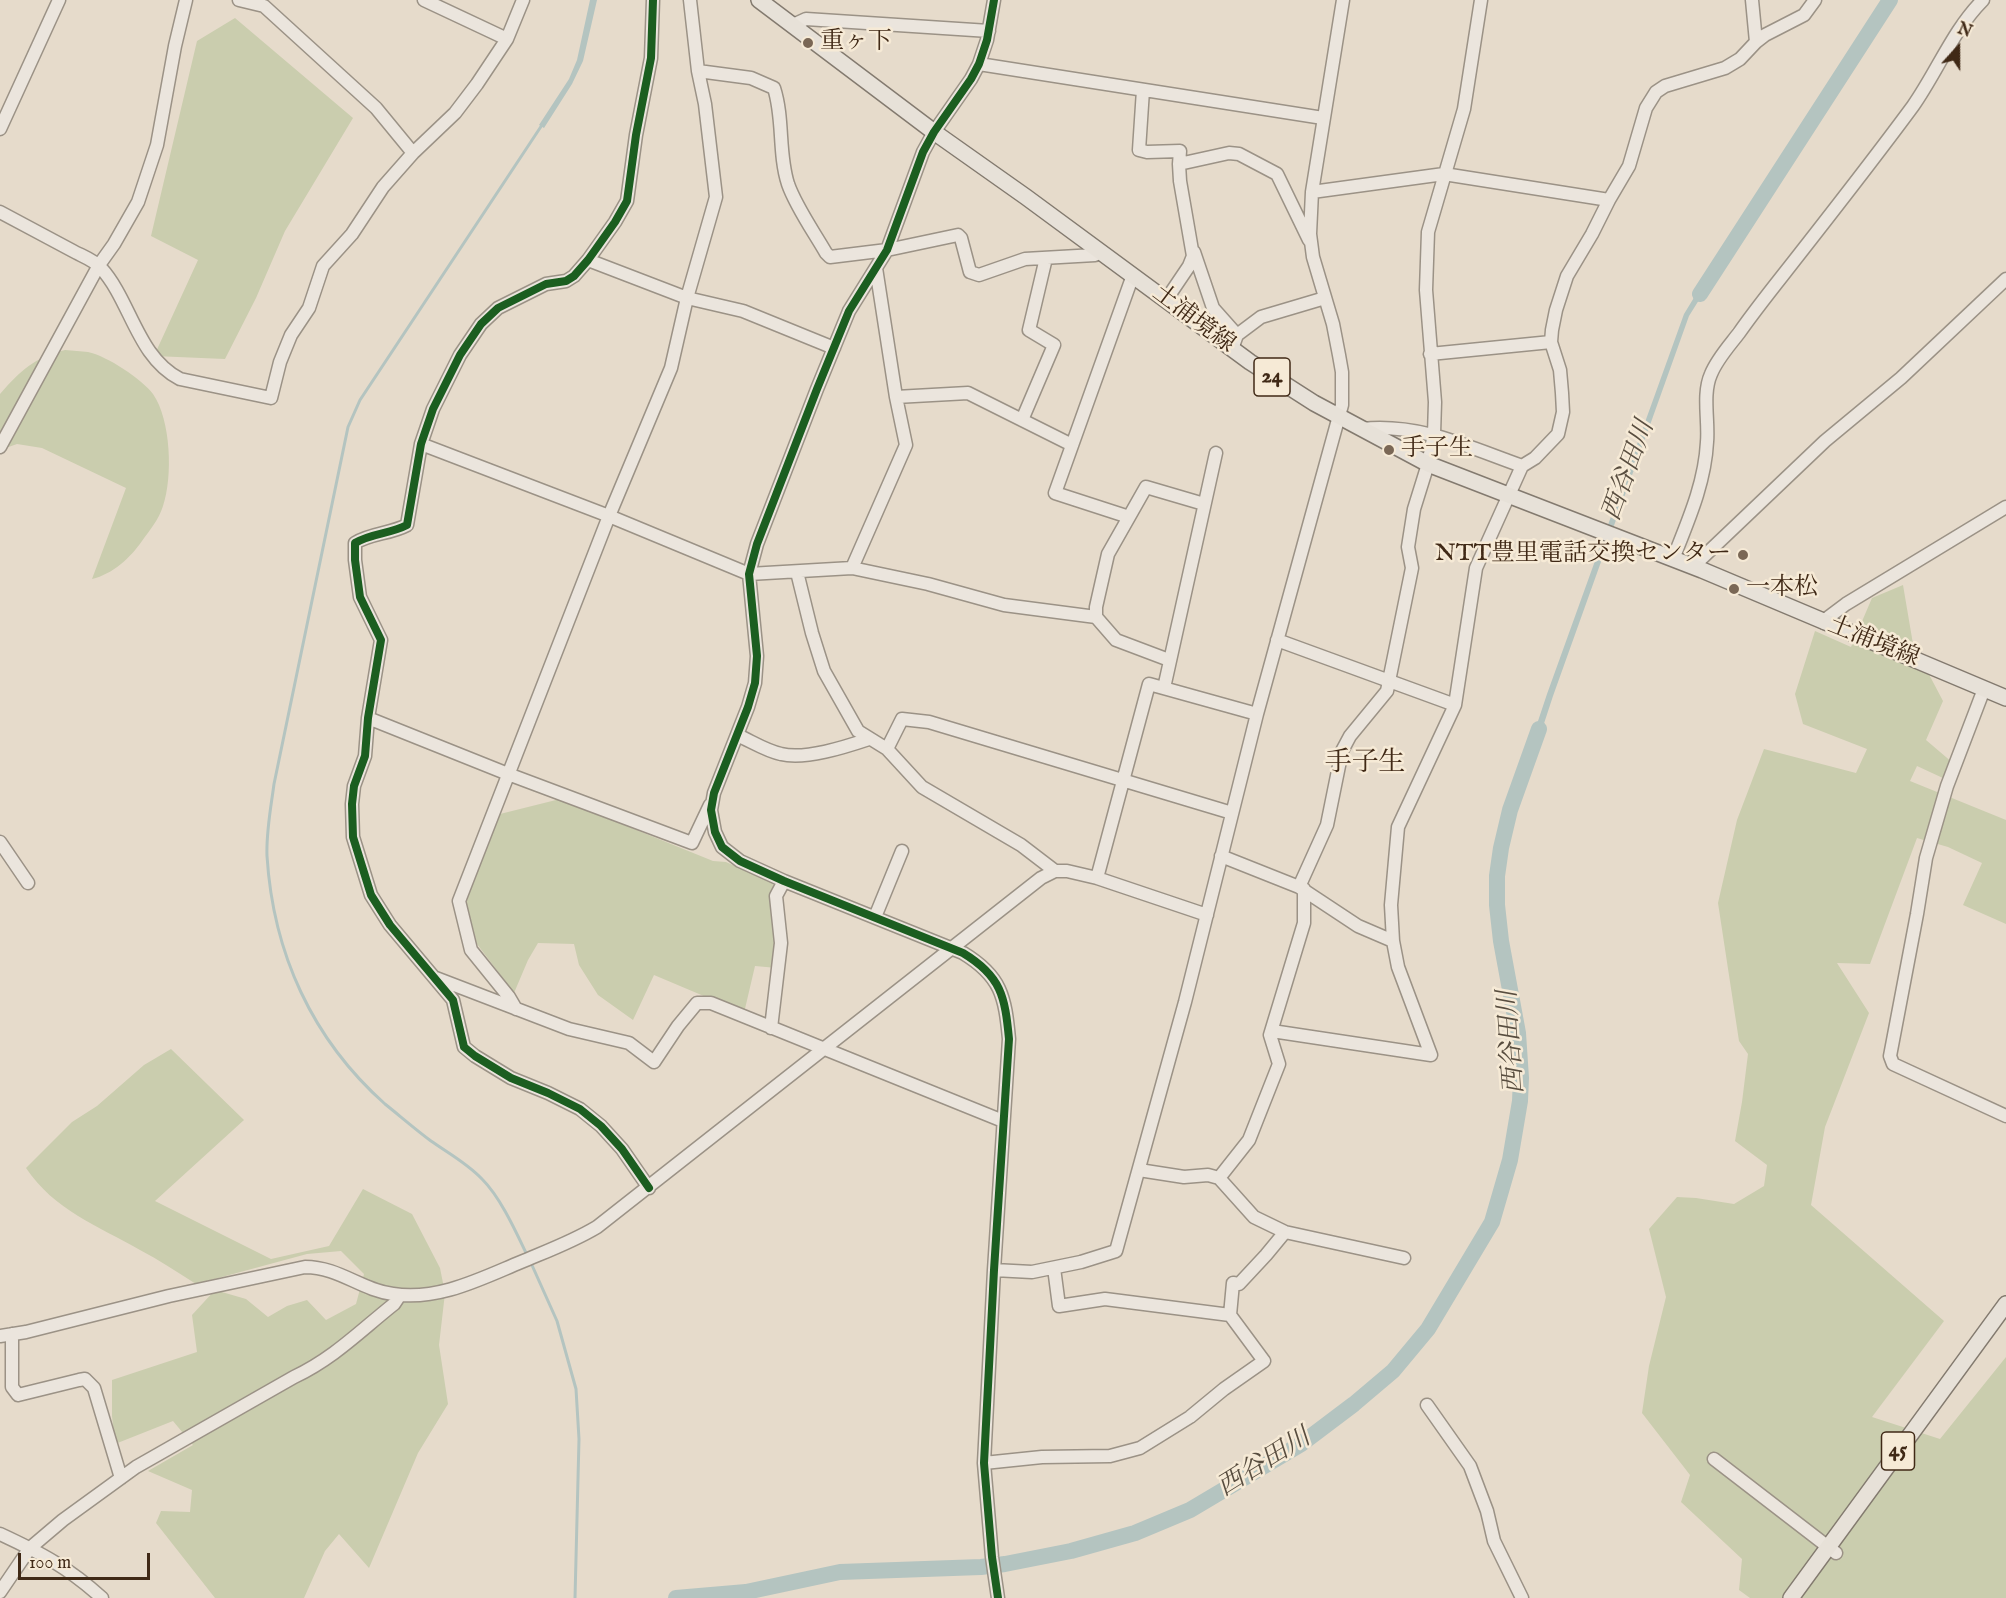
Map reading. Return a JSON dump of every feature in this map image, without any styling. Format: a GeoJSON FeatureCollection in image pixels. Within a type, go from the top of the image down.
{"type":"FeatureCollection","features":[{"type":"Feature","properties":{"kind":"main road","name":"土浦境線"},"geometry":{"type":"LineString","coordinates":[[759,0],[934,132],[1167,300],[1235,342],[1285,386],[1339,417],[1428,464],[1695,567],[2006,699]]}},
{"type":"Feature","properties":{"kind":"main road","name":"45"},"geometry":{"type":"LineString","coordinates":[[1803,1598],[1833,1550],[2006,1304]]}},
{"type":"Feature","properties":{"kind":"main road","name":"45"},"geometry":{"type":"LineString","coordinates":[[1791,1598],[1833,1550],[2006,1322]]}},
{"type":"Feature","properties":{"kind":"street"},"geometry":{"type":"LineString","coordinates":[[0,129],[59,0]]}},
{"type":"Feature","properties":{"kind":"street"},"geometry":{"type":"LineString","coordinates":[[0,447],[99,265],[138,202],[157,145],[186,0]]}},
{"type":"Feature","properties":{"kind":"street"},"geometry":{"type":"LineString","coordinates":[[239,0],[264,6],[376,108],[413,153]]}},
{"type":"Feature","properties":{"kind":"street"},"geometry":{"type":"LineString","coordinates":[[424,0],[507,39]]}},
{"type":"Feature","properties":{"kind":"street"},"geometry":{"type":"LineString","coordinates":[[0,212],[99,265],[112,282],[140,337],[161,367],[180,379],[271,398],[280,362],[291,334],[309,308],[323,266],[352,234],[383,187],[413,153],[455,113],[477,84],[507,39],[523,0]]}},
{"type":"Feature","properties":{"kind":"street"},"geometry":{"type":"LineString","coordinates":[[649,1188],[622,1149],[601,1126],[580,1109],[511,1078],[464,1047],[453,1000],[390,925],[371,895],[353,837],[352,804],[354,786],[365,756],[368,718],[381,640],[360,597],[355,543],[367,536],[398,530],[407,525],[421,444],[433,409],[447,378],[481,324],[498,308],[520,296],[546,284],[566,281],[588,260],[627,201],[636,135],[651,58],[653,0]]}},
{"type":"Feature","properties":{"kind":"street"},"geometry":{"type":"LineString","coordinates":[[516,1009],[471,950],[459,901],[609,516],[671,368],[687,298],[716,196],[690,0]]}},
{"type":"Feature","properties":{"kind":"street"},"geometry":{"type":"LineString","coordinates":[[368,718],[508,774],[692,843],[712,802],[748,707],[755,682],[757,656],[749,574],[757,544],[849,311],[887,250],[919,162],[934,132],[972,79],[979,64],[985,49],[994,0]]}},
{"type":"Feature","properties":{"kind":"street"},"geometry":{"type":"LineString","coordinates":[[994,1270],[1032,1272],[1082,1263],[1116,1251],[1139,1170],[1207,915],[1257,714],[1343,398],[1341,369],[1333,324],[1313,257],[1311,242],[1312,192],[1343,0]]}},
{"type":"Feature","properties":{"kind":"street"},"geometry":{"type":"LineString","coordinates":[[1219,1178],[1249,1140],[1279,1064],[1270,1035],[1305,923],[1301,888],[1326,825],[1342,751],[1350,736],[1387,691],[1412,568],[1408,547],[1414,509],[1428,464],[1434,434],[1435,402],[1426,290],[1428,232],[1464,109],[1481,0]]}},
{"type":"Feature","properties":{"kind":"street"},"geometry":{"type":"LineString","coordinates":[[1752,0],[1755,42]]}},
{"type":"Feature","properties":{"kind":"street"},"geometry":{"type":"LineString","coordinates":[[1272,1031],[1431,1055],[1398,966],[1393,941],[1391,905],[1398,827],[1455,705],[1476,568],[1522,466],[1535,458],[1558,434],[1563,412],[1562,393],[1560,370],[1551,342],[1565,280],[1593,234],[1629,166],[1646,108],[1656,92],[1665,86],[1725,68],[1740,59],[1755,42],[1804,15],[1815,0]]}},
{"type":"Feature","properties":{"kind":"street"},"geometry":{"type":"LineString","coordinates":[[1673,559],[1698,495],[1707,442],[1707,396],[1710,375],[1763,301],[1913,106],[1959,31],[1983,0]]}},
{"type":"Feature","properties":{"kind":"street"},"geometry":{"type":"LineString","coordinates":[[792,25],[806,19],[989,31]]}},
{"type":"Feature","properties":{"kind":"street"},"geometry":{"type":"LineString","coordinates":[[979,64],[1323,118]]}},
{"type":"Feature","properties":{"kind":"street"},"geometry":{"type":"LineString","coordinates":[[698,71],[751,78],[774,88],[788,184],[830,257],[887,250],[958,235],[961,238],[970,272],[979,275],[1024,259],[1095,255],[1098,250]]}},
{"type":"Feature","properties":{"kind":"street"},"geometry":{"type":"LineString","coordinates":[[1143,90],[1139,150],[1147,152],[1180,151],[1180,181],[1193,250],[1213,308],[1235,342],[1261,317],[1325,298]]}},
{"type":"Feature","properties":{"kind":"street"},"geometry":{"type":"LineString","coordinates":[[1179,164],[1229,153],[1239,154],[1277,174],[1307,239],[1311,242]]}},
{"type":"Feature","properties":{"kind":"street"},"geometry":{"type":"LineString","coordinates":[[1312,192],[1444,174],[1609,200]]}},
{"type":"Feature","properties":{"kind":"street"},"geometry":{"type":"LineString","coordinates":[[1167,300],[1189,266],[1193,250]]}},
{"type":"Feature","properties":{"kind":"street"},"geometry":{"type":"LineString","coordinates":[[1022,420],[1054,345],[1029,330],[1046,258]]}},
{"type":"Feature","properties":{"kind":"street"},"geometry":{"type":"LineString","coordinates":[[588,260],[687,298],[743,311],[834,348]]}},
{"type":"Feature","properties":{"kind":"street"},"geometry":{"type":"LineString","coordinates":[[852,568],[906,445],[896,397],[876,268]]}},
{"type":"Feature","properties":{"kind":"street"},"geometry":{"type":"LineString","coordinates":[[1129,517],[1054,493],[1133,275]]}},
{"type":"Feature","properties":{"kind":"street"},"geometry":{"type":"LineString","coordinates":[[1695,567],[1825,441],[1902,378],[2006,279]]}},
{"type":"Feature","properties":{"kind":"street"},"geometry":{"type":"LineString","coordinates":[[1430,354],[1551,342]]}},
{"type":"Feature","properties":{"kind":"street"},"geometry":{"type":"LineString","coordinates":[[896,397],[968,393],[1072,445]]}},
{"type":"Feature","properties":{"kind":"street"},"geometry":{"type":"LineString","coordinates":[[1362,429],[1405,429],[1434,434],[1522,466]]}},
{"type":"Feature","properties":{"kind":"street"},"geometry":{"type":"LineString","coordinates":[[421,444],[609,516],[749,574],[852,568],[928,584],[1004,604],[1096,617],[1116,640],[1169,660]]}},
{"type":"Feature","properties":{"kind":"street"},"geometry":{"type":"LineString","coordinates":[[1164,688],[1216,453]]}},
{"type":"Feature","properties":{"kind":"street"},"geometry":{"type":"LineString","coordinates":[[1096,617],[1096,607],[1108,554],[1146,487],[1204,504]]}},
{"type":"Feature","properties":{"kind":"street"},"geometry":{"type":"LineString","coordinates":[[1824,623],[1846,604],[2006,507]]}},
{"type":"Feature","properties":{"kind":"street"},"geometry":{"type":"LineString","coordinates":[[797,572],[824,671],[858,731],[887,748],[922,787],[1021,845],[1055,871]]}},
{"type":"Feature","properties":{"kind":"street"},"geometry":{"type":"LineString","coordinates":[[1277,640],[1455,705]]}},
{"type":"Feature","properties":{"kind":"street"},"geometry":{"type":"LineString","coordinates":[[1097,878],[1149,684],[1257,714]]}},
{"type":"Feature","properties":{"kind":"street"},"geometry":{"type":"LineString","coordinates":[[1984,689],[1961,748],[1926,858],[1890,1056],[1893,1064],[2006,1116]]}},
{"type":"Feature","properties":{"kind":"street"},"geometry":{"type":"LineString","coordinates":[[887,748],[902,719],[929,722],[1232,813]]}},
{"type":"Feature","properties":{"kind":"street"},"geometry":{"type":"LineString","coordinates":[[737,735],[781,754],[805,754],[845,747],[869,739]]}},
{"type":"Feature","properties":{"kind":"street"},"geometry":{"type":"LineString","coordinates":[[712,802],[715,832],[722,846],[740,861],[784,881],[952,947],[981,964],[998,984],[1006,1008],[1009,1039],[984,1463],[998,1598]]}},
{"type":"Feature","properties":{"kind":"street"},"geometry":{"type":"LineString","coordinates":[[0,842],[28,883]]}},
{"type":"Feature","properties":{"kind":"street"},"geometry":{"type":"LineString","coordinates":[[875,917],[902,851]]}},
{"type":"Feature","properties":{"kind":"street"},"geometry":{"type":"LineString","coordinates":[[1221,856],[1301,888],[1358,926],[1393,941]]}},
{"type":"Feature","properties":{"kind":"street"},"geometry":{"type":"LineString","coordinates":[[121,1478],[94,1388],[85,1379],[18,1395],[12,1387],[6,1335],[169,1296],[305,1267],[317,1267],[336,1272],[370,1288],[400,1295],[452,1290],[575,1240],[597,1227],[952,947],[1041,878],[1055,871],[1067,871],[1097,878],[1207,915]]}},
{"type":"Feature","properties":{"kind":"street"},"geometry":{"type":"LineString","coordinates":[[771,1028],[781,943],[776,896],[784,881]]}},
{"type":"Feature","properties":{"kind":"street"},"geometry":{"type":"LineString","coordinates":[[435,978],[569,1029],[629,1043],[654,1062],[678,1026],[697,1003],[711,1003],[1003,1121]]}},
{"type":"Feature","properties":{"kind":"street"},"geometry":{"type":"LineString","coordinates":[[1139,1170],[1184,1177],[1208,1175],[1219,1178],[1254,1217],[1285,1232],[1404,1258]]}},
{"type":"Feature","properties":{"kind":"street"},"geometry":{"type":"LineString","coordinates":[[984,1463],[1042,1457],[1110,1456],[1140,1448],[1190,1417],[1224,1389],[1264,1361],[1230,1315],[1233,1283],[1239,1284],[1285,1232]]}},
{"type":"Feature","properties":{"kind":"street"},"geometry":{"type":"LineString","coordinates":[[1054,1268],[1059,1306],[1106,1299],[1230,1315]]}},
{"type":"Feature","properties":{"kind":"street"},"geometry":{"type":"LineString","coordinates":[[0,1592],[30,1548],[63,1520],[121,1478],[192,1434],[317,1366],[394,1304],[400,1295]]}},
{"type":"Feature","properties":{"kind":"street"},"geometry":{"type":"LineString","coordinates":[[1427,1405],[1470,1466],[1487,1511],[1494,1541],[1522,1598]]}},
{"type":"Feature","properties":{"kind":"street"},"geometry":{"type":"LineString","coordinates":[[1714,1459],[1833,1550]]}},
{"type":"Feature","properties":{"kind":"street"},"geometry":{"type":"LineString","coordinates":[[0,1534],[59,1563],[102,1598]]}},
{"type":"Feature","properties":{"kind":"green space"},"geometry":{"type":"Polygon","coordinates":[[[235,18],[353,118],[285,231],[256,298],[225,359],[154,356],[198,260],[151,236],[197,41],[235,18]]]}},
{"type":"Feature","properties":{"kind":"green space"},"geometry":{"type":"Polygon","coordinates":[[[65,350],[96,354],[133,375],[153,394],[164,418],[167,433],[168,480],[159,515],[142,541],[126,559],[114,569],[92,579],[126,488],[42,448],[17,444],[0,450],[0,394],[36,361],[65,350]]]}},
{"type":"Feature","properties":{"kind":"green space"},"geometry":{"type":"Polygon","coordinates":[[[1903,585],[1913,644],[1943,701],[1926,740],[1953,763],[1945,779],[1917,766],[1910,781],[2006,820],[2006,924],[1963,905],[1982,863],[1948,847],[1917,838],[1870,964],[1837,963],[1869,1013],[1825,1127],[1811,1205],[1944,1321],[1872,1417],[1940,1439],[2006,1357],[2006,1598],[1750,1598],[1739,1590],[1742,1559],[1681,1502],[1690,1475],[1642,1413],[1649,1366],[1666,1297],[1649,1229],[1677,1197],[1734,1204],[1764,1186],[1767,1165],[1735,1141],[1748,1054],[1739,1041],[1718,903],[1737,820],[1764,749],[1856,773],[1867,749],[1803,724],[1795,694],[1815,631],[1851,647],[1872,598],[1903,585]]]}},
{"type":"Feature","properties":{"kind":"green space"},"geometry":{"type":"Polygon","coordinates":[[[560,799],[713,861],[726,862],[773,883],[776,896],[777,968],[755,966],[744,1013],[654,975],[633,1020],[598,995],[579,965],[574,944],[538,943],[514,993],[477,944],[466,903],[496,815],[560,799]]]}},
{"type":"Feature","properties":{"kind":"green space"},"geometry":{"type":"Polygon","coordinates":[[[171,1049],[244,1120],[155,1201],[271,1259],[329,1246],[363,1189],[412,1214],[440,1268],[445,1293],[439,1345],[448,1404],[418,1453],[369,1568],[339,1534],[325,1551],[304,1598],[215,1598],[156,1523],[161,1511],[190,1512],[192,1490],[148,1471],[193,1445],[173,1421],[115,1444],[112,1380],[197,1352],[192,1315],[215,1290],[246,1299],[268,1317],[287,1306],[307,1300],[326,1320],[356,1304],[364,1274],[341,1251],[307,1254],[196,1284],[63,1206],[37,1183],[26,1168],[72,1122],[97,1106],[144,1065],[171,1049]]]}},
{"type":"Feature","properties":{"kind":"water"},"geometry":{"type":"Polygon","coordinates":[[[590,0],[597,0],[583,61],[572,84],[544,128],[539,125],[569,79],[577,60],[590,0]]]}},
{"type":"Feature","properties":{"kind":"water"},"geometry":{"type":"Polygon","coordinates":[[[1709,273],[1714,276],[1689,316],[1535,751],[1529,748],[1547,694],[1684,314],[1709,273]]]}},
{"type":"Feature","properties":{"kind":"waterway","name":"西谷田川"},"geometry":{"type":"LineString","coordinates":[[1700,294],[1890,0]]}},
{"type":"Feature","properties":{"kind":"waterway"},"geometry":{"type":"LineString","coordinates":[[528,1257],[502,1205],[482,1179],[385,1104],[359,1079],[317,1023],[301,992],[278,927],[271,892],[267,847],[274,784],[348,427],[360,400],[542,125]]}},
{"type":"Feature","properties":{"kind":"waterway","name":"西谷田川"},"geometry":{"type":"LineString","coordinates":[[676,1598],[746,1592],[840,1572],[981,1567],[1005,1564],[1071,1551],[1135,1533],[1190,1510],[1301,1444],[1393,1371],[1428,1329],[1492,1222],[1510,1160],[1520,1101],[1521,1078],[1518,1033],[1501,941],[1497,876],[1510,810],[1539,729]]}},
{"type":"Feature","properties":{"kind":"waterway"},"geometry":{"type":"LineString","coordinates":[[531,1263],[557,1321],[576,1389],[579,1439],[575,1598]]}},
{"type":"Feature","properties":{"kind":"cycle path"},"geometry":{"type":"LineString","coordinates":[[649,1188],[622,1149],[601,1126],[580,1109],[511,1078],[464,1047],[453,1000],[390,925],[371,895],[353,837],[352,804],[354,786],[365,756],[368,718],[381,640],[360,597],[355,543],[407,525],[421,444],[433,409],[460,355],[481,324],[498,308],[546,284],[566,281],[574,276],[615,222],[627,201],[636,135],[651,58],[653,0]]}},
{"type":"Feature","properties":{"kind":"cycle path"},"geometry":{"type":"LineString","coordinates":[[994,0],[987,40],[979,64],[923,152],[887,250],[849,311],[757,544],[749,574],[757,656],[755,683],[748,707],[714,793],[711,810],[715,832],[722,847],[740,861],[963,953],[986,970],[1003,999],[1009,1039],[984,1463],[998,1598]]}},
{"type":"Feature","properties":{"kind":"place","name":"重ヶ下"},"geometry":{"type":"Point","coordinates":[808,43]}},
{"type":"Feature","properties":{"kind":"place","name":"手子生"},"geometry":{"type":"Point","coordinates":[1389,450]}},
{"type":"Feature","properties":{"kind":"place","name":"NTT豊里電話交換センター"},"geometry":{"type":"Point","coordinates":[1743,555]}},
{"type":"Feature","properties":{"kind":"place","name":"一本松"},"geometry":{"type":"Point","coordinates":[1734,589]}},
{"type":"Feature","properties":{"kind":"district","name":"手子生"},"geometry":{"type":"Point","coordinates":[1365,764]}}]}
